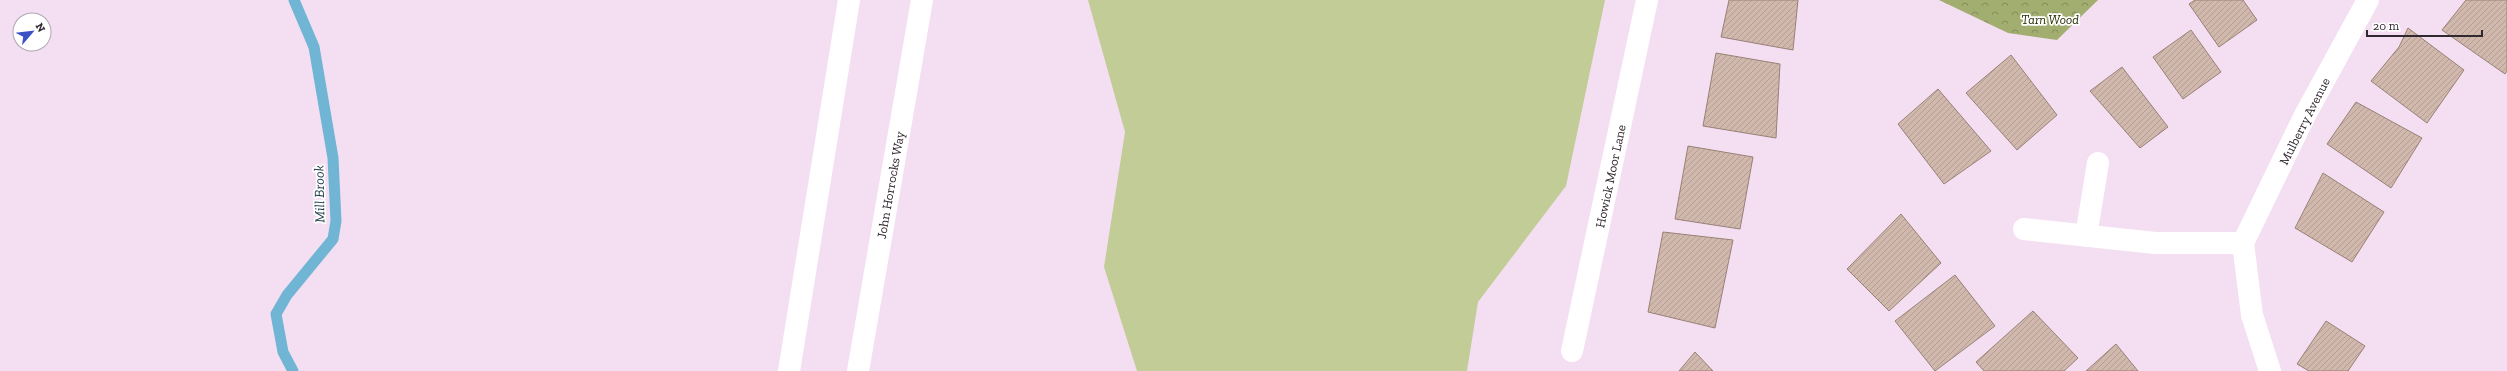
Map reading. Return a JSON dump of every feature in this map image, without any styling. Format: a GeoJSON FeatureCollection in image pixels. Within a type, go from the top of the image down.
{"type":"FeatureCollection","features":[{"type":"Feature","properties":{"kind":"main road"},"geometry":{"type":"LineString","coordinates":[[789,371],[849,0]]}},
{"type":"Feature","properties":{"kind":"main road","name":"John Horrocks Way"},"geometry":{"type":"LineString","coordinates":[[858,371],[922,0]]}},
{"type":"Feature","properties":{"kind":"main road","name":"Howick Moor Lane"},"geometry":{"type":"LineString","coordinates":[[1572,351],[1647,0]]}},
{"type":"Feature","properties":{"kind":"main road","name":"Mulberry Avenue"},"geometry":{"type":"LineString","coordinates":[[2243,244],[2304,117],[2368,0]]}},
{"type":"Feature","properties":{"kind":"main road"},"geometry":{"type":"LineString","coordinates":[[2086,236],[2098,163]]}},
{"type":"Feature","properties":{"kind":"main road"},"geometry":{"type":"LineString","coordinates":[[2024,229],[2155,243],[2243,244],[2252,315],[2270,371]]}},
{"type":"Feature","properties":{"kind":"green space"},"geometry":{"type":"Polygon","coordinates":[[[1088,0],[1605,0],[1566,186],[1478,302],[1467,371],[1137,371],[1104,267],[1125,132],[1088,0]]]}},
{"type":"Feature","properties":{"kind":"green space","name":"Tarn Wood"},"geometry":{"type":"Polygon","coordinates":[[[1939,0],[2098,0],[2057,40],[2008,33],[1939,0]]]}},
{"type":"Feature","properties":{"kind":"building"},"geometry":{"type":"Polygon","coordinates":[[[1729,0],[1798,0],[1793,50],[1721,37],[1729,0]]]}},
{"type":"Feature","properties":{"kind":"building"},"geometry":{"type":"Polygon","coordinates":[[[2195,0],[2243,0],[2257,20],[2219,47],[2189,4],[2195,0]]]}},
{"type":"Feature","properties":{"kind":"building"},"geometry":{"type":"Polygon","coordinates":[[[2466,0],[2507,0],[2507,71],[2505,74],[2442,30],[2466,0]]]}},
{"type":"Feature","properties":{"kind":"building"},"geometry":{"type":"Polygon","coordinates":[[[2408,28],[2464,70],[2427,123],[2371,81],[2399,47],[2408,28]]]}},
{"type":"Feature","properties":{"kind":"building"},"geometry":{"type":"Polygon","coordinates":[[[2191,30],[2221,72],[2183,99],[2153,57],[2191,30]]]}},
{"type":"Feature","properties":{"kind":"building"},"geometry":{"type":"Polygon","coordinates":[[[1716,53],[1780,64],[1776,138],[1703,126],[1716,53]]]}},
{"type":"Feature","properties":{"kind":"building"},"geometry":{"type":"Polygon","coordinates":[[[2011,55],[2057,115],[2017,150],[1966,93],[2011,55]]]}},
{"type":"Feature","properties":{"kind":"building"},"geometry":{"type":"Polygon","coordinates":[[[2122,67],[2168,127],[2140,148],[2090,91],[2122,67]]]}},
{"type":"Feature","properties":{"kind":"building"},"geometry":{"type":"Polygon","coordinates":[[[1938,89],[1991,151],[1944,184],[1898,124],[1938,89]]]}},
{"type":"Feature","properties":{"kind":"building"},"geometry":{"type":"Polygon","coordinates":[[[2356,102],[2422,138],[2391,188],[2327,144],[2356,102]]]}},
{"type":"Feature","properties":{"kind":"building"},"geometry":{"type":"Polygon","coordinates":[[[1688,146],[1753,157],[1740,229],[1675,219],[1688,146]]]}},
{"type":"Feature","properties":{"kind":"building"},"geometry":{"type":"Polygon","coordinates":[[[2323,173],[2384,212],[2352,262],[2295,228],[2323,173]]]}},
{"type":"Feature","properties":{"kind":"building"},"geometry":{"type":"Polygon","coordinates":[[[1901,214],[1941,263],[1889,311],[1847,269],[1901,214]]]}},
{"type":"Feature","properties":{"kind":"building"},"geometry":{"type":"Polygon","coordinates":[[[1663,232],[1733,240],[1715,328],[1648,312],[1663,232]]]}},
{"type":"Feature","properties":{"kind":"building"},"geometry":{"type":"Polygon","coordinates":[[[1955,275],[1995,326],[1935,371],[1895,321],[1955,275]]]}},
{"type":"Feature","properties":{"kind":"building"},"geometry":{"type":"Polygon","coordinates":[[[2033,311],[2078,358],[2064,371],[1984,371],[1976,362],[2033,311]]]}},
{"type":"Feature","properties":{"kind":"building"},"geometry":{"type":"Polygon","coordinates":[[[2326,321],[2365,346],[2348,371],[2309,371],[2297,364],[2326,321]]]}},
{"type":"Feature","properties":{"kind":"building"},"geometry":{"type":"Polygon","coordinates":[[[2116,344],[2138,371],[2086,371],[2116,344]]]}},
{"type":"Feature","properties":{"kind":"building"},"geometry":{"type":"Polygon","coordinates":[[[1695,352],[1713,371],[1679,371],[1695,352]]]}},
{"type":"Feature","properties":{"kind":"waterway","name":"Mill Brook"},"geometry":{"type":"LineString","coordinates":[[293,371],[283,352],[276,314],[287,295],[333,239],[336,221],[333,158],[314,47],[294,0]]}}]}
